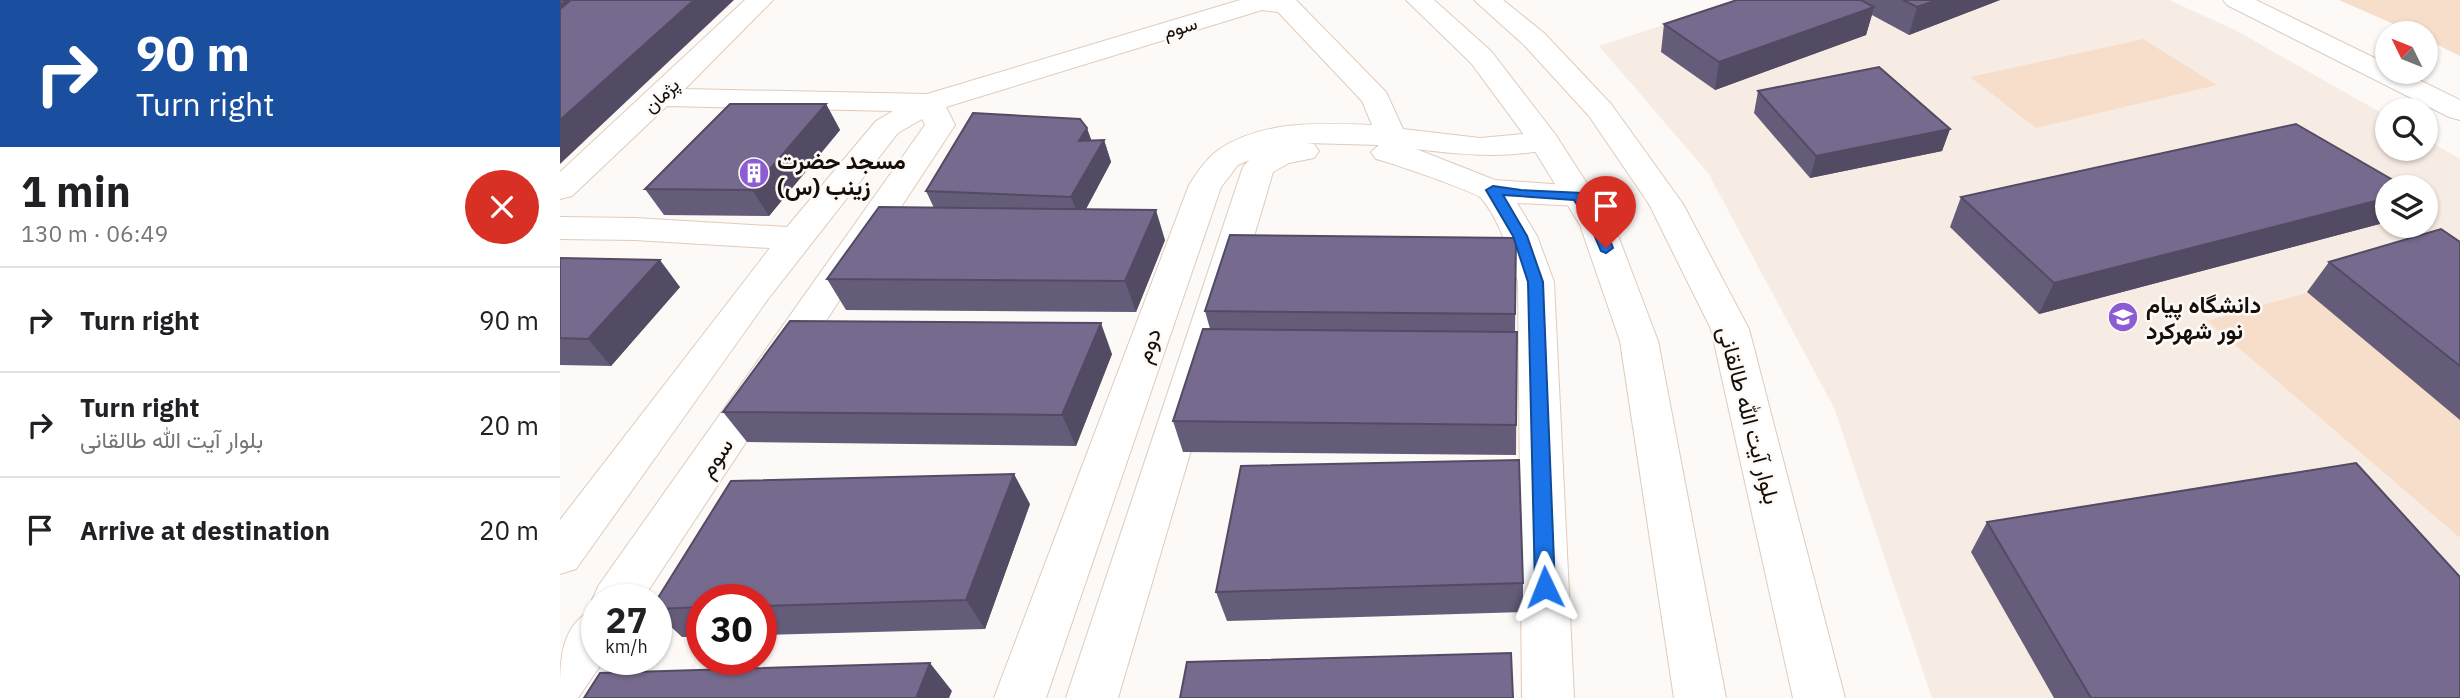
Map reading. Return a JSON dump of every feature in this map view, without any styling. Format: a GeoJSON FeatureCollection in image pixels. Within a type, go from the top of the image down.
{"type":"FeatureCollection","features":[{"type":"Feature","properties":{"kind":"street","name":"پژمان"},"geometry":{"type":"LineString","coordinates":[[560,188],[660,97],[760,0]]}},
{"type":"Feature","properties":{"kind":"street"},"geometry":{"type":"LineString","coordinates":[[1419,0],[1481,57],[1544,141],[1597,225],[1639,341],[1700,698]]}},
{"type":"Feature","properties":{"kind":"street","name":"بلوار آیت الله طالقانی"},"geometry":{"type":"LineString","coordinates":[[1487,0],[1534,39],[1600,110],[1666,204],[1730,329],[1819,698]]}},
{"type":"Feature","properties":{"kind":"street"},"geometry":{"type":"LineString","coordinates":[[2236,0],[2460,111]]}},
{"type":"Feature","properties":{"kind":"street"},"geometry":{"type":"LineString","coordinates":[[2282,0],[2375,45]]}},
{"type":"Feature","properties":{"kind":"street","name":"سوم"},"geometry":{"type":"LineString","coordinates":[[560,555],[755,290],[887,128],[929,103],[1261,2],[1277,2],[1286,5],[1376,98],[1398,146]]}},
{"type":"Feature","properties":{"kind":"street"},"geometry":{"type":"LineString","coordinates":[[2438,76],[2460,88]]}},
{"type":"Feature","properties":{"kind":"street"},"geometry":{"type":"LineString","coordinates":[[660,97],[929,103]]}},
{"type":"Feature","properties":{"kind":"street"},"geometry":{"type":"LineString","coordinates":[[727,130],[755,100]]}},
{"type":"Feature","properties":{"kind":"street","name":"سوم"},"geometry":{"type":"LineString","coordinates":[[627,584],[940,125],[929,103]]}},
{"type":"Feature","properties":{"kind":"street"},"geometry":{"type":"LineString","coordinates":[[1398,146],[1494,148],[1544,141]]}},
{"type":"Feature","properties":{"kind":"street"},"geometry":{"type":"LineString","coordinates":[[1398,146],[1493,190],[1579,196]]}},
{"type":"Feature","properties":{"kind":"street","name":"دوم"},"geometry":{"type":"LineString","coordinates":[[1020,698],[1205,185],[1213,171],[1244,162],[1318,148],[1398,146]]}},
{"type":"Feature","properties":{"kind":"street"},"geometry":{"type":"LineString","coordinates":[[1092,698],[1244,162]]}},
{"type":"Feature","properties":{"kind":"street"},"geometry":{"type":"LineString","coordinates":[[1493,190],[1520,236],[1536,282],[1548,698]]}},
{"type":"Feature","properties":{"kind":"street"},"geometry":{"type":"LineString","coordinates":[[635,229],[663,199]]}},
{"type":"Feature","properties":{"kind":"street"},"geometry":{"type":"LineString","coordinates":[[560,228],[635,229],[797,239]]}},
{"type":"Feature","properties":{"kind":"street"},"geometry":{"type":"LineString","coordinates":[[560,682],[581,652]]}},
{"type":"Feature","properties":{"kind":"shaded area","name":"دانشگاه پیام نور شهرکرد"},"geometry":{"type":"Polygon","coordinates":[[[1739,0],[2169,0],[2235,30],[2375,109],[2375,161],[2438,161],[2438,146],[2460,159],[2460,698],[1932,698],[1834,408],[1708,173],[1599,46],[1739,0]]]}},
{"type":"Feature","properties":{"kind":"shaded area"},"geometry":{"type":"Polygon","coordinates":[[[2339,0],[2460,0],[2460,56],[2438,45],[2438,21],[2387,21],[2339,0]]]}},
{"type":"Feature","properties":{"kind":"shaded area"},"geometry":{"type":"Polygon","coordinates":[[[2143,39],[2217,85],[2036,128],[1970,77],[2143,39]]]}},
{"type":"Feature","properties":{"kind":"shaded area"},"geometry":{"type":"Polygon","coordinates":[[[2320,289],[2460,395],[2460,538],[2207,321],[2320,289]]]}},
{"type":"Feature","properties":{"kind":"building"},"geometry":{"type":"Polygon","coordinates":[[[571,0],[694,0],[560,120],[560,9],[571,0]]]}},
{"type":"Feature","properties":{"kind":"building"},"geometry":{"type":"Polygon","coordinates":[[[1737,0],[1861,0],[1874,7],[1719,62],[1664,24],[1737,0]]]}},
{"type":"Feature","properties":{"kind":"building"},"geometry":{"type":"Polygon","coordinates":[[[1903,0],[1937,0],[1917,7],[1903,0]]]}},
{"type":"Feature","properties":{"kind":"building"},"geometry":{"type":"Polygon","coordinates":[[[1879,67],[1950,129],[1816,156],[1758,91],[1879,67]]]}},
{"type":"Feature","properties":{"kind":"building"},"geometry":{"type":"Polygon","coordinates":[[[730,104],[826,104],[752,190],[645,189],[730,104]]]}},
{"type":"Feature","properties":{"kind":"building"},"geometry":{"type":"Polygon","coordinates":[[[973,113],[1080,119],[1087,128],[1079,141],[1104,140],[1071,197],[926,191],[973,113]]]}},
{"type":"Feature","properties":{"kind":"building"},"geometry":{"type":"Polygon","coordinates":[[[2296,124],[2384,175],[2375,175],[2375,201],[2054,283],[1961,197],[2296,124]]]}},
{"type":"Feature","properties":{"kind":"building"},"geometry":{"type":"Polygon","coordinates":[[[879,207],[1156,210],[1125,281],[827,279],[879,207]]]}},
{"type":"Feature","properties":{"kind":"building"},"geometry":{"type":"Polygon","coordinates":[[[2441,229],[2460,242],[2460,366],[2329,262],[2410,238],[2438,238],[2438,230],[2441,229]]]}},
{"type":"Feature","properties":{"kind":"building"},"geometry":{"type":"Polygon","coordinates":[[[1230,235],[1516,238],[1515,314],[1205,311],[1230,235]]]}},
{"type":"Feature","properties":{"kind":"building"},"geometry":{"type":"Polygon","coordinates":[[[560,258],[660,260],[588,339],[560,338],[560,258]]]}},
{"type":"Feature","properties":{"kind":"building"},"geometry":{"type":"Polygon","coordinates":[[[790,321],[1101,323],[1062,415],[723,412],[790,321]]]}},
{"type":"Feature","properties":{"kind":"building"},"geometry":{"type":"Polygon","coordinates":[[[1203,329],[1517,332],[1516,425],[1173,421],[1203,329]]]}},
{"type":"Feature","properties":{"kind":"building"},"geometry":{"type":"Polygon","coordinates":[[[1519,460],[1523,583],[1216,592],[1241,466],[1519,460]]]}},
{"type":"Feature","properties":{"kind":"building"},"geometry":{"type":"Polygon","coordinates":[[[2356,463],[2460,577],[2460,698],[2091,698],[1987,522],[2356,463]]]}},
{"type":"Feature","properties":{"kind":"building"},"geometry":{"type":"Polygon","coordinates":[[[1014,474],[966,600],[777,606],[777,584],[686,584],[686,608],[672,608],[672,584],[667,584],[731,481],[1014,474]]]}},
{"type":"Feature","properties":{"kind":"building"},"geometry":{"type":"Polygon","coordinates":[[[1511,653],[1513,698],[1180,698],[1187,662],[1511,653]]]}},
{"type":"Feature","properties":{"kind":"building"},"geometry":{"type":"Polygon","coordinates":[[[930,663],[916,698],[584,698],[599,675],[672,675],[672,671],[686,670],[686,675],[777,675],[777,668],[930,663]]]}},
{"type":"Feature","properties":{"kind":"place","name":"مسجد حضرت زینب (س)"},"geometry":{"type":"Point","coordinates":[754,173]}},
{"type":"Feature","properties":{"kind":"place","name":"دانشگاه پیام نور شهرکرد"},"geometry":{"type":"Point","coordinates":[2123,317]}},
{"type":"Feature","properties":{"kind":"route"},"geometry":{"type":"LineString","coordinates":[[1545,587],[1536,282],[1520,236],[1493,190],[1579,196],[1597,225],[1606,248]]}}]}
